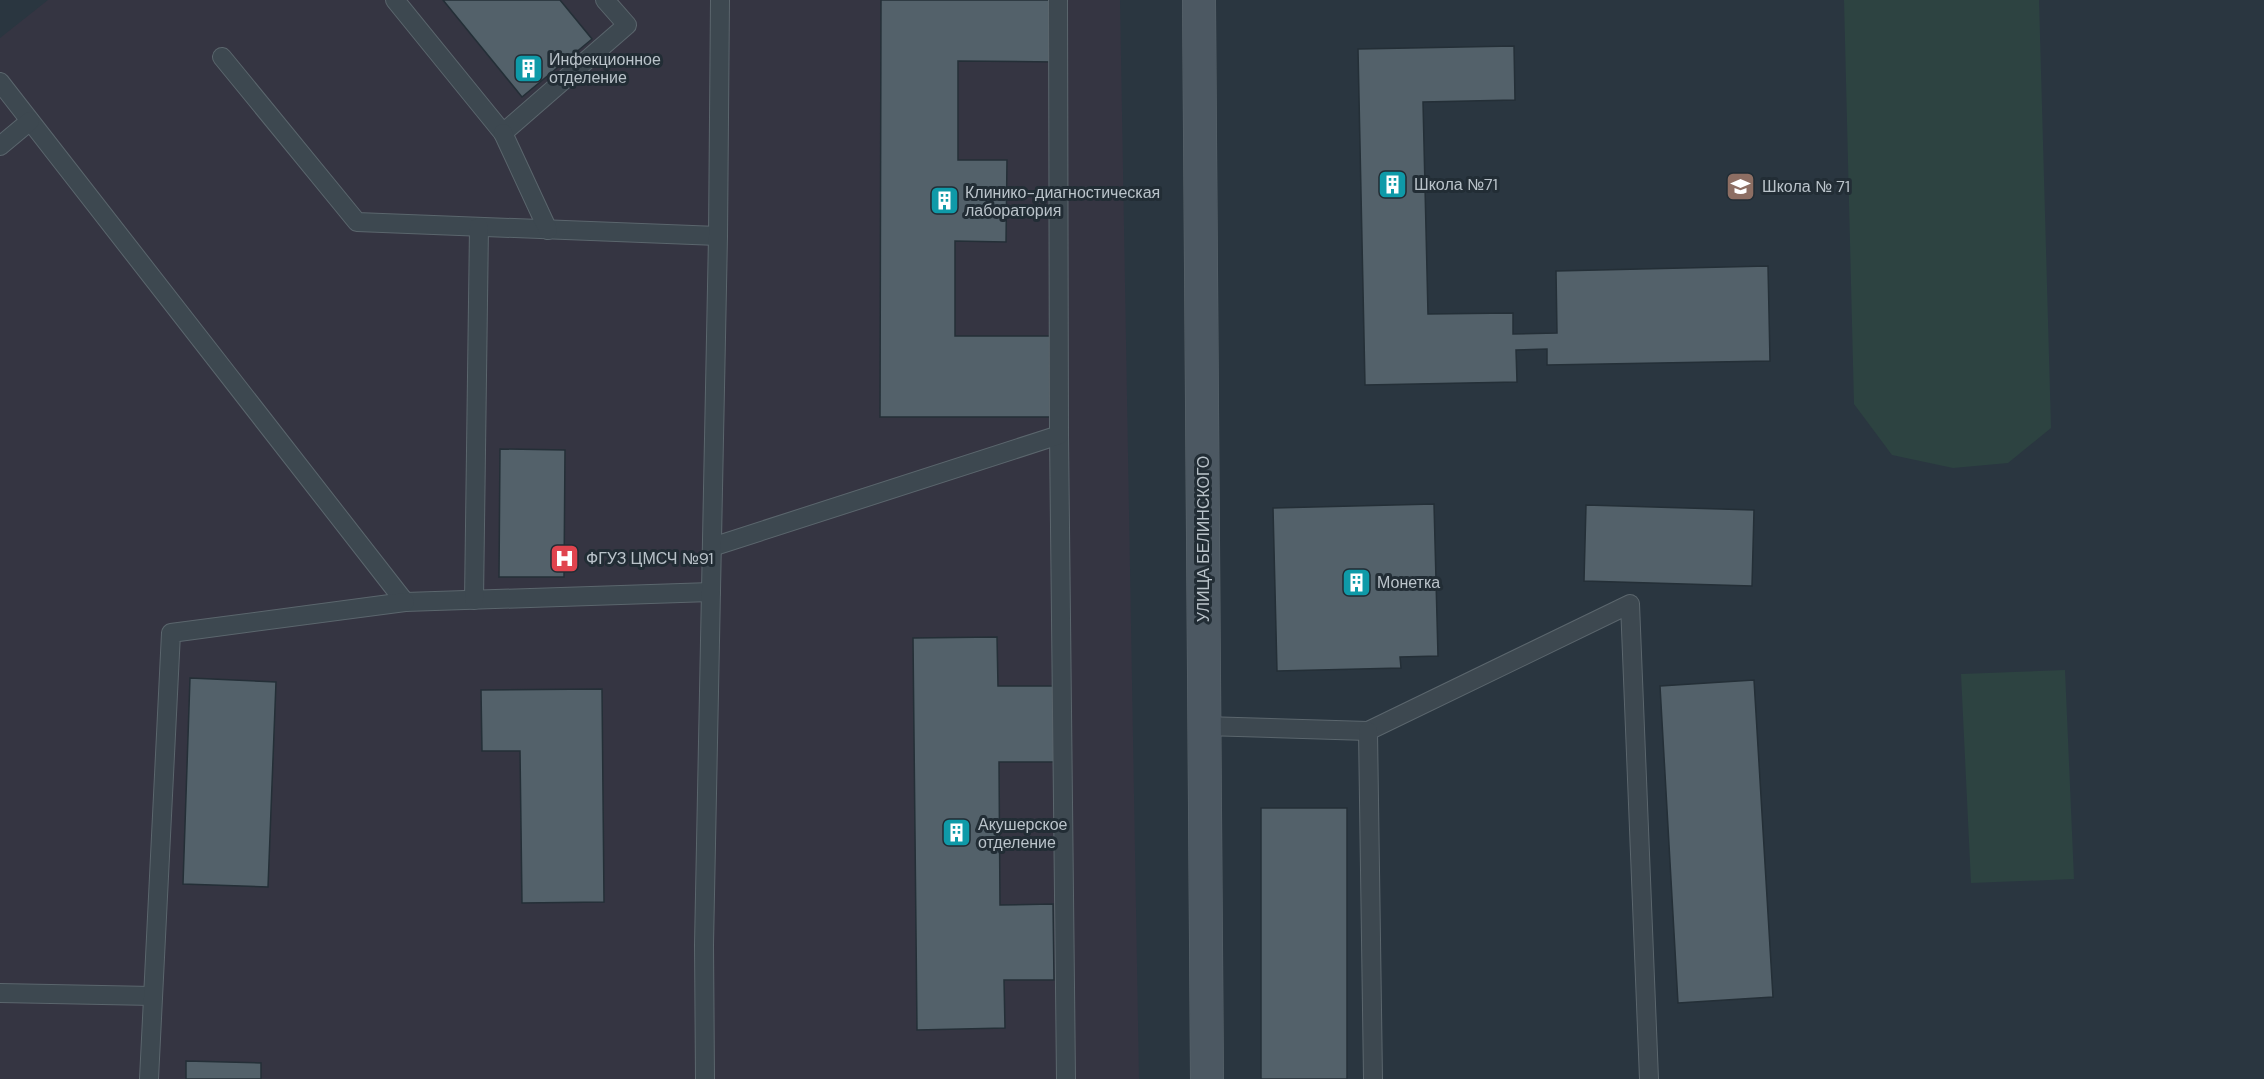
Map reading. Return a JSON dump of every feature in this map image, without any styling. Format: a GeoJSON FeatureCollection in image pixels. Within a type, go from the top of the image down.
{"type":"FeatureCollection","features":[{"type":"Feature","properties":{"kind":"street","name":"УЛИЦА БЕЛИНСКОГО"},"geometry":{"type":"LineString","coordinates":[[1199,0],[1207,1079]]}},
{"type":"Feature","properties":{"kind":"lane"},"geometry":{"type":"LineString","coordinates":[[395,0],[503,133],[548,230]]}},
{"type":"Feature","properties":{"kind":"lane"},"geometry":{"type":"LineString","coordinates":[[503,133],[627,26],[605,0]]}},
{"type":"Feature","properties":{"kind":"lane"},"geometry":{"type":"LineString","coordinates":[[705,1079],[704,945],[718,236],[720,0]]}},
{"type":"Feature","properties":{"kind":"lane"},"geometry":{"type":"LineString","coordinates":[[1058,0],[1059,435],[1066,1079]]}},
{"type":"Feature","properties":{"kind":"lane"},"geometry":{"type":"LineString","coordinates":[[222,57],[357,222],[718,236]]}},
{"type":"Feature","properties":{"kind":"lane"},"geometry":{"type":"LineString","coordinates":[[0,82],[405,602]]}},
{"type":"Feature","properties":{"kind":"lane"},"geometry":{"type":"LineString","coordinates":[[0,146],[30,121]]}},
{"type":"Feature","properties":{"kind":"lane"},"geometry":{"type":"LineString","coordinates":[[474,600],[479,227]]}},
{"type":"Feature","properties":{"kind":"lane"},"geometry":{"type":"LineString","coordinates":[[712,547],[1059,435]]}},
{"type":"Feature","properties":{"kind":"lane"},"geometry":{"type":"LineString","coordinates":[[149,1079],[171,633],[405,602],[711,592]]}},
{"type":"Feature","properties":{"kind":"lane"},"geometry":{"type":"LineString","coordinates":[[1204,726],[1368,731],[1630,604],[1650,1079]]}},
{"type":"Feature","properties":{"kind":"lane"},"geometry":{"type":"LineString","coordinates":[[1368,731],[1372,1079]]}},
{"type":"Feature","properties":{"kind":"lane"},"geometry":{"type":"LineString","coordinates":[[0,993],[153,996]]}},
{"type":"Feature","properties":{"kind":"shaded area","name":"ФГУЗ ЦМСЧ №91"},"geometry":{"type":"Polygon","coordinates":[[[48,0],[1120,0],[1139,1079],[0,1079],[0,38],[48,0]]]}},
{"type":"Feature","properties":{"kind":"green space"},"geometry":{"type":"Polygon","coordinates":[[[1844,0],[2039,0],[2051,428],[2008,463],[1953,468],[1892,455],[1854,404],[1844,0]]]}},
{"type":"Feature","properties":{"kind":"green space"},"geometry":{"type":"Polygon","coordinates":[[[2065,670],[2074,879],[1971,883],[1961,674],[2065,670]]]}},
{"type":"Feature","properties":{"kind":"building","name":"Инфекционное отделение"},"geometry":{"type":"Polygon","coordinates":[[[443,0],[560,0],[592,39],[522,97],[443,0]]]}},
{"type":"Feature","properties":{"kind":"building","name":"Клинико-диагностическая лаборатория"},"geometry":{"type":"Polygon","coordinates":[[[881,0],[1055,0],[1055,62],[958,61],[958,160],[1007,160],[1006,242],[955,241],[955,336],[1053,336],[1053,417],[880,417],[881,0]]]}},
{"type":"Feature","properties":{"kind":"building","name":"Школа №71"},"geometry":{"type":"Polygon","coordinates":[[[1514,46],[1515,100],[1423,102],[1428,314],[1513,313],[1513,334],[1557,333],[1556,271],[1768,266],[1770,361],[1547,365],[1547,349],[1516,350],[1517,382],[1365,385],[1358,49],[1514,46]]]}},
{"type":"Feature","properties":{"kind":"building"},"geometry":{"type":"Polygon","coordinates":[[[500,449],[565,450],[564,577],[499,577],[500,449]]]}},
{"type":"Feature","properties":{"kind":"building","name":"Монетка"},"geometry":{"type":"Polygon","coordinates":[[[1434,504],[1438,656],[1400,657],[1401,668],[1277,671],[1273,508],[1434,504]]]}},
{"type":"Feature","properties":{"kind":"building"},"geometry":{"type":"Polygon","coordinates":[[[1586,505],[1754,510],[1752,586],[1584,581],[1586,505]]]}},
{"type":"Feature","properties":{"kind":"building","name":"Акушерское отделение"},"geometry":{"type":"Polygon","coordinates":[[[997,637],[998,686],[1055,686],[1056,762],[999,762],[1000,905],[1053,904],[1054,980],[1004,980],[1005,1028],[917,1030],[913,638],[997,637]]]}},
{"type":"Feature","properties":{"kind":"building"},"geometry":{"type":"Polygon","coordinates":[[[190,678],[276,682],[268,887],[183,884],[190,678]]]}},
{"type":"Feature","properties":{"kind":"building"},"geometry":{"type":"Polygon","coordinates":[[[1754,680],[1773,997],[1678,1003],[1660,686],[1754,680]]]}},
{"type":"Feature","properties":{"kind":"building"},"geometry":{"type":"Polygon","coordinates":[[[602,689],[604,902],[522,903],[520,751],[482,751],[481,690],[602,689]]]}},
{"type":"Feature","properties":{"kind":"building"},"geometry":{"type":"Polygon","coordinates":[[[1261,808],[1347,808],[1347,1079],[1261,1079],[1261,808]]]}},
{"type":"Feature","properties":{"kind":"building"},"geometry":{"type":"Polygon","coordinates":[[[186,1061],[261,1063],[261,1079],[186,1079],[186,1061]]]}},
{"type":"Feature","properties":{"kind":"place","name":"Инфекционное отделение"},"geometry":{"type":"Point","coordinates":[528,68]}},
{"type":"Feature","properties":{"kind":"place","name":"Школа №71"},"geometry":{"type":"Point","coordinates":[1393,184]}},
{"type":"Feature","properties":{"kind":"place","name":"Школа № 71"},"geometry":{"type":"Point","coordinates":[1741,186]}},
{"type":"Feature","properties":{"kind":"place","name":"Клинико-диагностическая лаборатория"},"geometry":{"type":"Point","coordinates":[944,201]}},
{"type":"Feature","properties":{"kind":"place","name":"ФГУЗ ЦМСЧ №91"},"geometry":{"type":"Point","coordinates":[565,558]}},
{"type":"Feature","properties":{"kind":"place","name":"Монетка"},"geometry":{"type":"Point","coordinates":[1356,582]}},
{"type":"Feature","properties":{"kind":"place","name":"Акушерское отделение"},"geometry":{"type":"Point","coordinates":[957,833]}}]}
